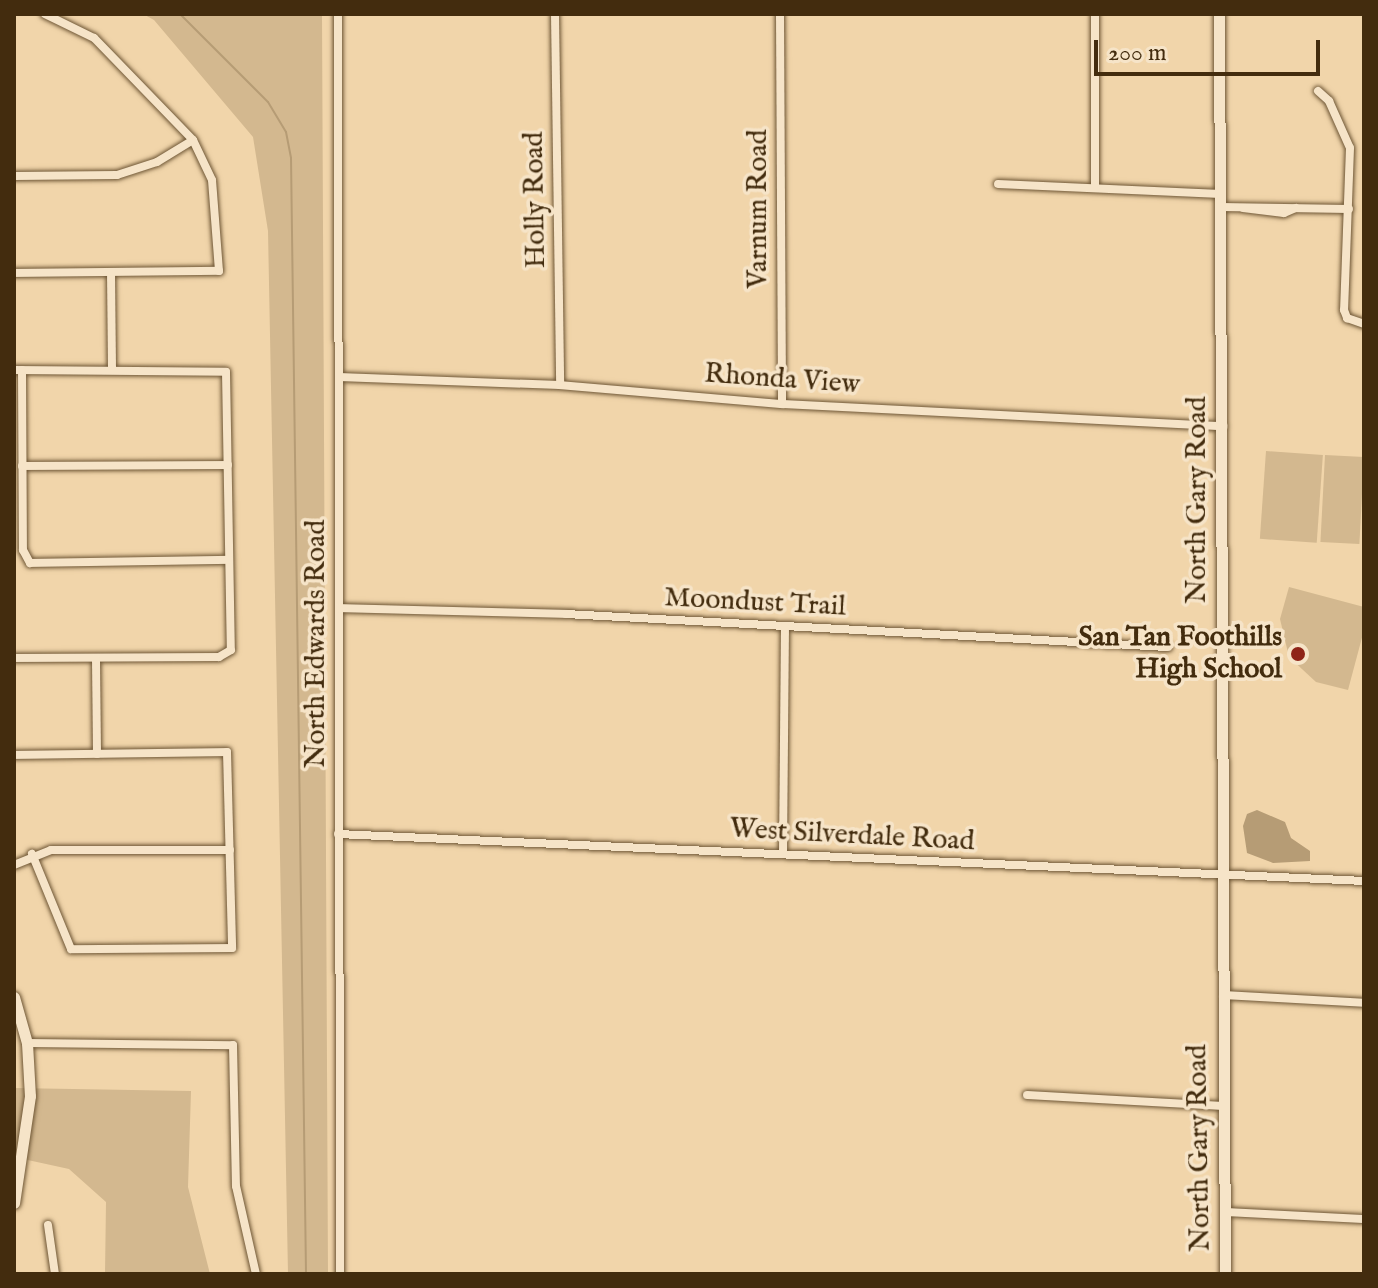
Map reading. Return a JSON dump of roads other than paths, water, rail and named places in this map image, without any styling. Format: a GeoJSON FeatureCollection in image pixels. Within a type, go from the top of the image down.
{"type":"FeatureCollection","features":[{"type":"Feature","properties":{"kind":"street"},"geometry":{"type":"LineString","coordinates":[[14,273],[219,271],[215,193],[193,140],[94,38],[45,14]]}},
{"type":"Feature","properties":{"kind":"street","name":"North Edwards Road"},"geometry":{"type":"LineString","coordinates":[[338,14],[340,1274]]}},
{"type":"Feature","properties":{"kind":"street","name":"Holly Road"},"geometry":{"type":"LineString","coordinates":[[555,14],[560,385]]}},
{"type":"Feature","properties":{"kind":"street","name":"Varnum Road"},"geometry":{"type":"LineString","coordinates":[[780,14],[782,404]]}},
{"type":"Feature","properties":{"kind":"street"},"geometry":{"type":"LineString","coordinates":[[1095,14],[1095,188]]}},
{"type":"Feature","properties":{"kind":"street","name":"North Gary Road"},"geometry":{"type":"LineString","coordinates":[[1219,14],[1225,1274]]}},
{"type":"Feature","properties":{"kind":"street"},"geometry":{"type":"LineString","coordinates":[[1318,91],[1329,101],[1350,148],[1344,310],[1347,318],[1364,324]]}},
{"type":"Feature","properties":{"kind":"street"},"geometry":{"type":"LineString","coordinates":[[14,176],[117,175],[157,162],[193,140]]}},
{"type":"Feature","properties":{"kind":"street"},"geometry":{"type":"LineString","coordinates":[[998,184],[1095,188],[1221,200],[1241,208],[1349,209]]}},
{"type":"Feature","properties":{"kind":"street"},"geometry":{"type":"LineString","coordinates":[[111,272],[112,368]]}},
{"type":"Feature","properties":{"kind":"street"},"geometry":{"type":"LineString","coordinates":[[14,658],[226,656],[231,650],[226,372],[112,368],[18,370],[24,556],[39,564],[229,560]]}},
{"type":"Feature","properties":{"kind":"street","name":"Rhonda View"},"geometry":{"type":"LineString","coordinates":[[339,377],[560,385],[782,404],[1223,426]]}},
{"type":"Feature","properties":{"kind":"street"},"geometry":{"type":"LineString","coordinates":[[22,466],[228,465]]}},
{"type":"Feature","properties":{"kind":"street","name":"Moondust Trail"},"geometry":{"type":"LineString","coordinates":[[340,608],[1168,647]]}},
{"type":"Feature","properties":{"kind":"street"},"geometry":{"type":"LineString","coordinates":[[783,854],[785,627]]}},
{"type":"Feature","properties":{"kind":"street"},"geometry":{"type":"LineString","coordinates":[[96,659],[97,754]]}},
{"type":"Feature","properties":{"kind":"street"},"geometry":{"type":"LineString","coordinates":[[14,755],[227,752],[232,948],[71,949],[32,854]]}},
{"type":"Feature","properties":{"kind":"street","name":"West Silverdale Road"},"geometry":{"type":"LineString","coordinates":[[338,834],[1364,881]]}},
{"type":"Feature","properties":{"kind":"street"},"geometry":{"type":"LineString","coordinates":[[14,865],[32,854],[51,850],[230,850]]}},
{"type":"Feature","properties":{"kind":"street"},"geometry":{"type":"LineString","coordinates":[[1223,995],[1364,1003]]}},
{"type":"Feature","properties":{"kind":"street"},"geometry":{"type":"LineString","coordinates":[[14,997],[27,1043],[30,1096],[14,1203]]}},
{"type":"Feature","properties":{"kind":"street"},"geometry":{"type":"LineString","coordinates":[[27,1043],[233,1045],[236,1186],[256,1274]]}},
{"type":"Feature","properties":{"kind":"street"},"geometry":{"type":"LineString","coordinates":[[1027,1095],[1224,1106]]}},
{"type":"Feature","properties":{"kind":"street"},"geometry":{"type":"LineString","coordinates":[[1225,1212],[1364,1219]]}},
{"type":"Feature","properties":{"kind":"street"},"geometry":{"type":"LineString","coordinates":[[48,1225],[55,1274]]}},
{"type":"Feature","properties":{"kind":"waterway"},"geometry":{"type":"LineString","coordinates":[[180,14],[268,102],[286,132],[291,158],[306,1274]]}},
{"type":"Feature","properties":{"kind":"place","name":"San Tan Foothills High School"},"geometry":{"type":"Point","coordinates":[1298,654]}}]}
